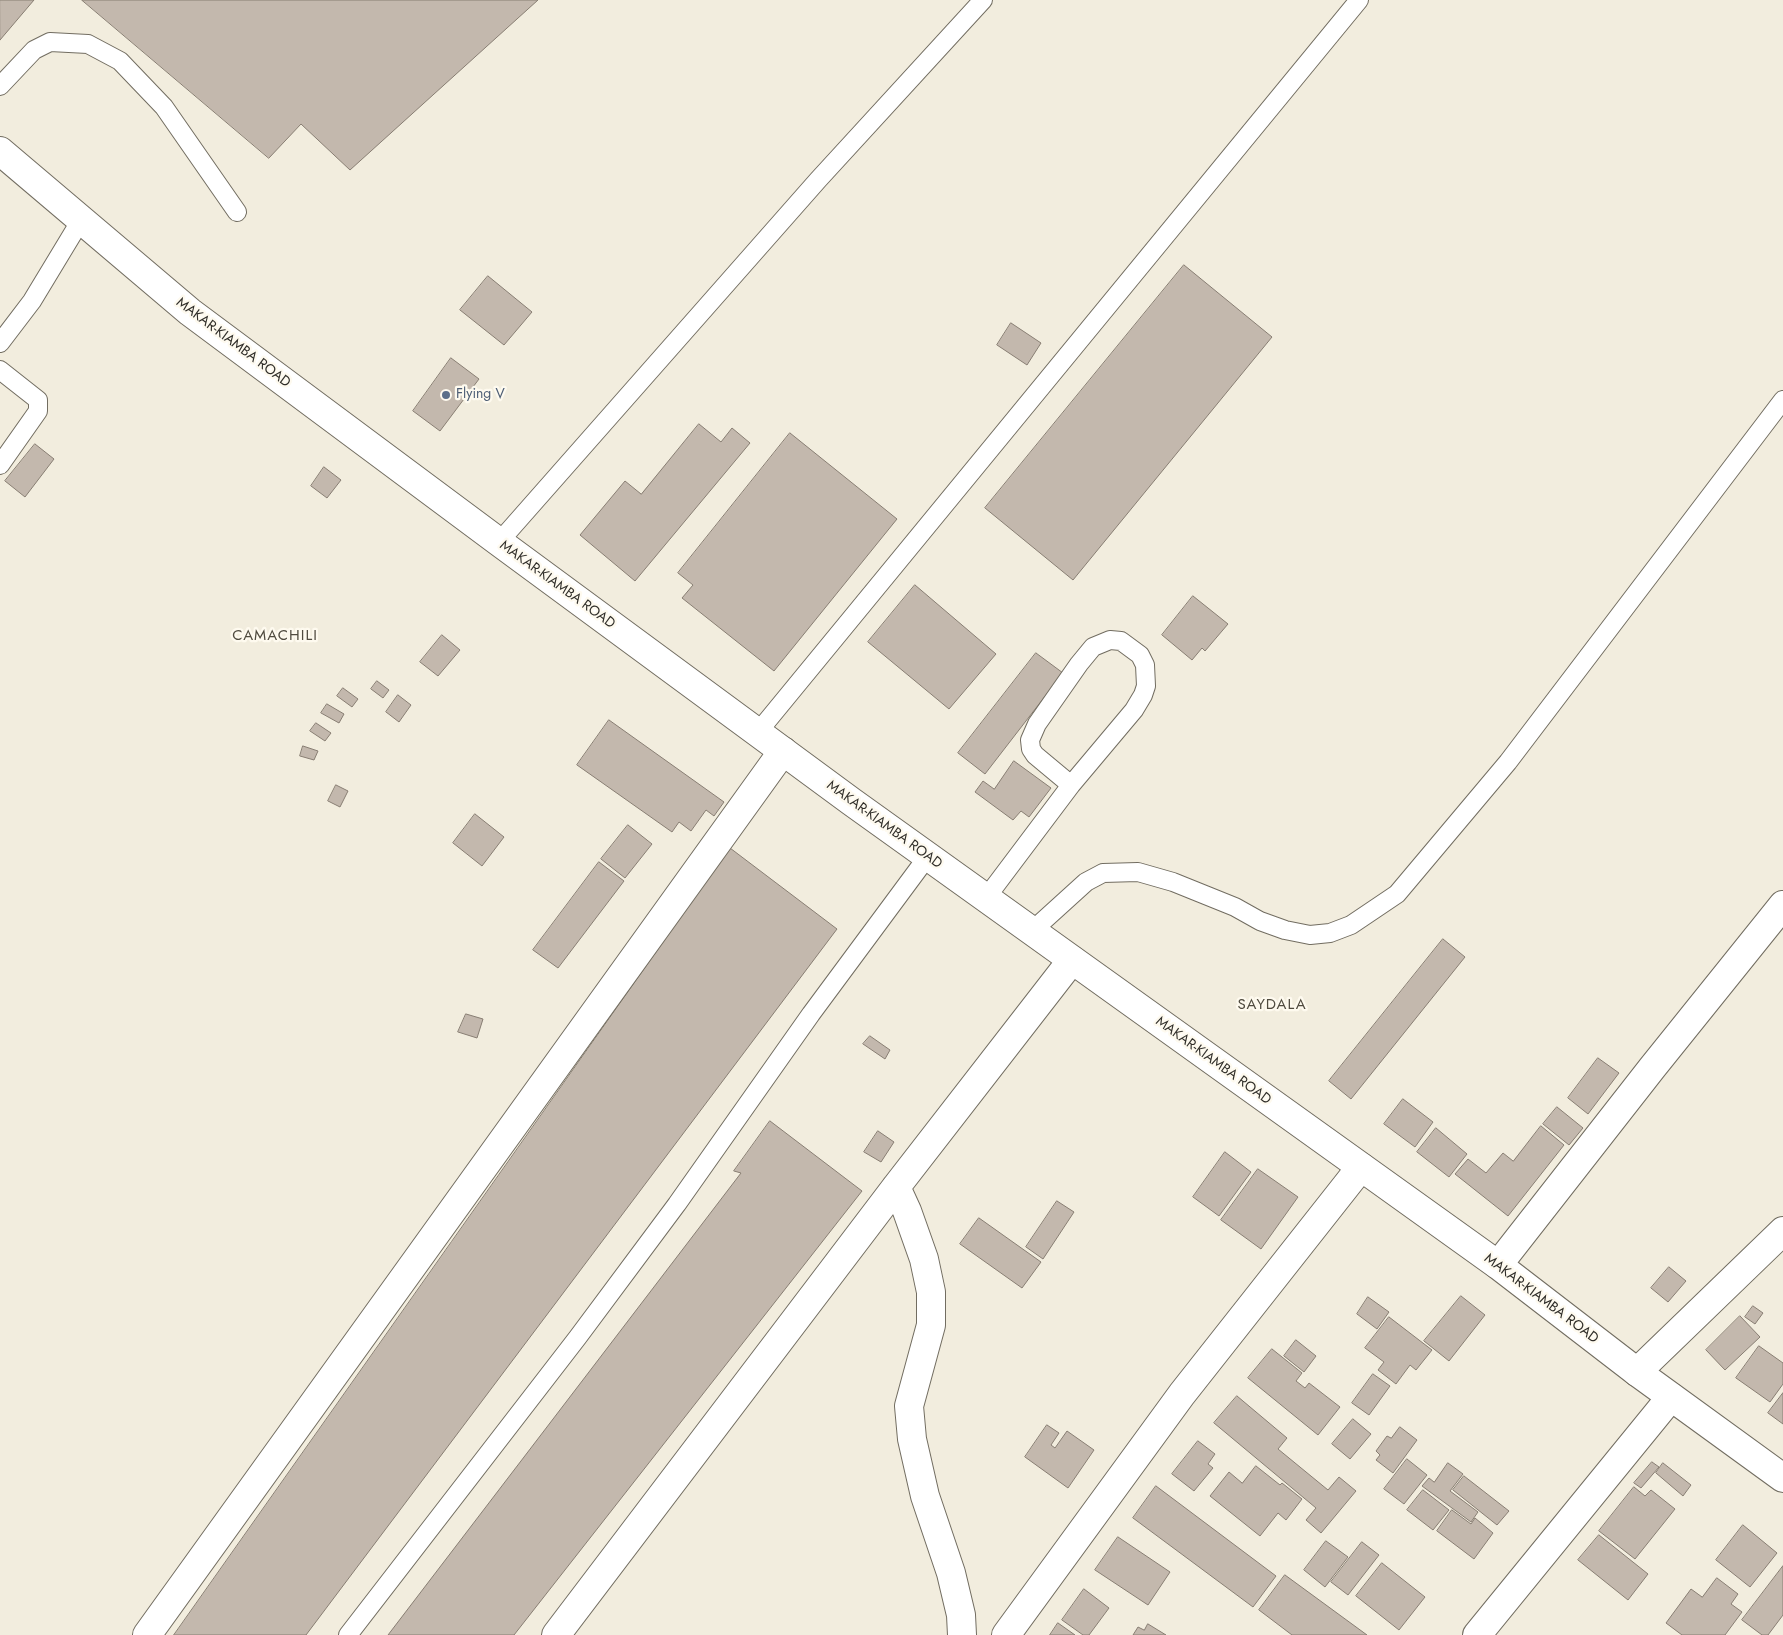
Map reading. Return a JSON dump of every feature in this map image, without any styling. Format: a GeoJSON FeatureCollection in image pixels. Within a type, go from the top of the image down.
{"type":"FeatureCollection","features":[{"type":"Feature","properties":{"kind":"street","name":"MAKAR-KIAMBA ROAD"},"geometry":{"type":"LineString","coordinates":[[0,151],[190,312],[499,542],[986,898],[1498,1265],[1637,1372],[1783,1478]]}},
{"type":"Feature","properties":{"kind":"street"},"geometry":{"type":"LineString","coordinates":[[147,1635],[783,751]]}},
{"type":"Feature","properties":{"kind":"street"},"geometry":{"type":"LineString","coordinates":[[1498,1265],[1652,1068],[1783,905]]}},
{"type":"Feature","properties":{"kind":"street"},"geometry":{"type":"LineString","coordinates":[[556,1635],[896,1187],[1072,960]]}},
{"type":"Feature","properties":{"kind":"street"},"geometry":{"type":"LineString","coordinates":[[1006,1635],[1182,1394],[1361,1167]]}},
{"type":"Feature","properties":{"kind":"street"},"geometry":{"type":"LineString","coordinates":[[896,1187],[907,1211],[924,1259],[930,1292],[931,1325],[909,1406],[912,1439],[925,1496],[951,1573],[961,1615],[962,1635]]}},
{"type":"Feature","properties":{"kind":"street"},"geometry":{"type":"LineString","coordinates":[[1637,1372],[1783,1231]]}},
{"type":"Feature","properties":{"kind":"street"},"geometry":{"type":"LineString","coordinates":[[1477,1635],[1671,1397]]}},
{"type":"Feature","properties":{"kind":"lane"},"geometry":{"type":"LineString","coordinates":[[499,542],[818,180],[984,0]]}},
{"type":"Feature","properties":{"kind":"lane"},"geometry":{"type":"LineString","coordinates":[[758,732],[1359,0]]}},
{"type":"Feature","properties":{"kind":"lane"},"geometry":{"type":"LineString","coordinates":[[0,86],[34,50],[50,42],[88,44],[120,61],[164,107],[238,212]]}},
{"type":"Feature","properties":{"kind":"lane"},"geometry":{"type":"LineString","coordinates":[[0,343],[32,301],[81,220]]}},
{"type":"Feature","properties":{"kind":"lane"},"geometry":{"type":"LineString","coordinates":[[0,370],[38,400],[39,405],[38,412],[0,465]]}},
{"type":"Feature","properties":{"kind":"lane"},"geometry":{"type":"LineString","coordinates":[[1032,931],[1086,882],[1103,872],[1138,872],[1235,907],[1260,921],[1285,930],[1310,935],[1330,933],[1351,924],[1397,894],[1508,762],[1783,400]]}},
{"type":"Feature","properties":{"kind":"lane"},"geometry":{"type":"LineString","coordinates":[[986,898],[1071,785],[1134,710],[1143,695],[1146,686],[1145,665],[1140,655],[1121,642],[1110,640],[1093,647],[1037,724],[1030,740],[1031,749],[1035,755],[1071,785]]}},
{"type":"Feature","properties":{"kind":"lane"},"geometry":{"type":"LineString","coordinates":[[348,1635],[678,1204],[811,1014],[928,856]]}},
{"type":"Feature","properties":{"kind":"building"},"geometry":{"type":"Polygon","coordinates":[[[0,0],[34,0],[0,40],[0,0]]]}},
{"type":"Feature","properties":{"kind":"building"},"geometry":{"type":"Polygon","coordinates":[[[82,0],[538,0],[350,170],[301,124],[269,158],[82,0]]]}},
{"type":"Feature","properties":{"kind":"building"},"geometry":{"type":"Polygon","coordinates":[[[1184,265],[1272,337],[1073,580],[985,508],[1184,265]]]}},
{"type":"Feature","properties":{"kind":"building"},"geometry":{"type":"Polygon","coordinates":[[[488,276],[532,312],[504,345],[460,310],[488,276]]]}},
{"type":"Feature","properties":{"kind":"building"},"geometry":{"type":"Polygon","coordinates":[[[1011,323],[1041,343],[1027,365],[997,345],[1011,323]]]}},
{"type":"Feature","properties":{"kind":"building","name":"Flying V"},"geometry":{"type":"Polygon","coordinates":[[[451,358],[479,379],[440,431],[413,411],[451,358]]]}},
{"type":"Feature","properties":{"kind":"building"},"geometry":{"type":"Polygon","coordinates":[[[699,424],[721,442],[732,428],[750,443],[635,581],[580,535],[625,481],[641,494],[699,424]]]}},
{"type":"Feature","properties":{"kind":"building"},"geometry":{"type":"Polygon","coordinates":[[[790,433],[897,519],[774,671],[682,598],[693,585],[678,573],[790,433]]]}},
{"type":"Feature","properties":{"kind":"building"},"geometry":{"type":"Polygon","coordinates":[[[35,444],[54,459],[25,497],[5,481],[35,444]]]}},
{"type":"Feature","properties":{"kind":"building"},"geometry":{"type":"Polygon","coordinates":[[[324,467],[341,480],[327,498],[311,486],[324,467]]]}},
{"type":"Feature","properties":{"kind":"building"},"geometry":{"type":"Polygon","coordinates":[[[915,585],[996,654],[949,709],[868,642],[915,585]]]}},
{"type":"Feature","properties":{"kind":"building"},"geometry":{"type":"Polygon","coordinates":[[[1193,596],[1228,624],[1205,651],[1202,648],[1192,660],[1162,635],[1193,596]]]}},
{"type":"Feature","properties":{"kind":"building"},"geometry":{"type":"Polygon","coordinates":[[[442,635],[460,650],[438,676],[420,662],[442,635]]]}},
{"type":"Feature","properties":{"kind":"building"},"geometry":{"type":"Polygon","coordinates":[[[1036,653],[1063,673],[985,774],[958,753],[1036,653]]]}},
{"type":"Feature","properties":{"kind":"building"},"geometry":{"type":"Polygon","coordinates":[[[377,681],[389,690],[383,698],[371,689],[377,681]]]}},
{"type":"Feature","properties":{"kind":"building"},"geometry":{"type":"Polygon","coordinates":[[[343,688],[358,699],[352,707],[337,696],[343,688]]]}},
{"type":"Feature","properties":{"kind":"building"},"geometry":{"type":"Polygon","coordinates":[[[398,695],[411,705],[399,722],[386,712],[398,695]]]}},
{"type":"Feature","properties":{"kind":"building"},"geometry":{"type":"Polygon","coordinates":[[[327,704],[344,714],[339,723],[321,713],[327,704]]]}},
{"type":"Feature","properties":{"kind":"building"},"geometry":{"type":"Polygon","coordinates":[[[609,720],[724,802],[714,816],[706,810],[691,831],[679,822],[672,832],[577,765],[609,720]]]}},
{"type":"Feature","properties":{"kind":"building"},"geometry":{"type":"Polygon","coordinates":[[[316,723],[331,733],[325,741],[310,731],[316,723]]]}},
{"type":"Feature","properties":{"kind":"building"},"geometry":{"type":"Polygon","coordinates":[[[303,746],[318,751],[314,760],[300,756],[303,746]]]}},
{"type":"Feature","properties":{"kind":"building"},"geometry":{"type":"Polygon","coordinates":[[[1014,761],[1051,788],[1029,817],[1021,811],[1013,820],[975,792],[983,781],[994,789],[1014,761]]]}},
{"type":"Feature","properties":{"kind":"building"},"geometry":{"type":"Polygon","coordinates":[[[336,785],[348,791],[340,807],[328,801],[336,785]]]}},
{"type":"Feature","properties":{"kind":"building"},"geometry":{"type":"Polygon","coordinates":[[[475,814],[504,837],[482,866],[453,843],[475,814]]]}},
{"type":"Feature","properties":{"kind":"building"},"geometry":{"type":"Polygon","coordinates":[[[628,825],[652,844],[625,878],[601,859],[628,825]]]}},
{"type":"Feature","properties":{"kind":"building"},"geometry":{"type":"Polygon","coordinates":[[[730,848],[837,929],[306,1635],[174,1635],[730,848]]]}},
{"type":"Feature","properties":{"kind":"building"},"geometry":{"type":"Polygon","coordinates":[[[599,862],[624,881],[558,968],[533,950],[599,862]]]}},
{"type":"Feature","properties":{"kind":"building"},"geometry":{"type":"Polygon","coordinates":[[[1443,939],[1465,957],[1351,1099],[1329,1081],[1443,939]]]}},
{"type":"Feature","properties":{"kind":"building"},"geometry":{"type":"Polygon","coordinates":[[[466,1014],[483,1019],[477,1038],[458,1032],[466,1014]]]}},
{"type":"Feature","properties":{"kind":"building"},"geometry":{"type":"Polygon","coordinates":[[[870,1036],[890,1050],[885,1059],[863,1044],[870,1036]]]}},
{"type":"Feature","properties":{"kind":"building"},"geometry":{"type":"Polygon","coordinates":[[[1598,1058],[1619,1073],[1588,1114],[1568,1098],[1598,1058]]]}},
{"type":"Feature","properties":{"kind":"building"},"geometry":{"type":"Polygon","coordinates":[[[1403,1099],[1433,1122],[1415,1147],[1384,1124],[1403,1099]]]}},
{"type":"Feature","properties":{"kind":"building"},"geometry":{"type":"Polygon","coordinates":[[[1557,1107],[1583,1128],[1569,1145],[1543,1124],[1557,1107]]]}},
{"type":"Feature","properties":{"kind":"building"},"geometry":{"type":"Polygon","coordinates":[[[770,1121],[862,1191],[514,1635],[388,1635],[741,1173],[734,1171],[770,1121]]]}},
{"type":"Feature","properties":{"kind":"building"},"geometry":{"type":"Polygon","coordinates":[[[1541,1126],[1564,1145],[1508,1216],[1455,1174],[1468,1159],[1486,1173],[1503,1153],[1513,1161],[1541,1126]]]}},
{"type":"Feature","properties":{"kind":"building"},"geometry":{"type":"Polygon","coordinates":[[[1436,1128],[1467,1154],[1449,1177],[1417,1152],[1436,1128]]]}},
{"type":"Feature","properties":{"kind":"building"},"geometry":{"type":"Polygon","coordinates":[[[878,1131],[894,1142],[881,1162],[864,1152],[878,1131]]]}},
{"type":"Feature","properties":{"kind":"building"},"geometry":{"type":"Polygon","coordinates":[[[1225,1152],[1251,1172],[1219,1216],[1193,1197],[1225,1152]]]}},
{"type":"Feature","properties":{"kind":"building"},"geometry":{"type":"Polygon","coordinates":[[[1258,1169],[1298,1197],[1261,1249],[1221,1220],[1258,1169]]]}},
{"type":"Feature","properties":{"kind":"building"},"geometry":{"type":"Polygon","coordinates":[[[1057,1201],[1074,1212],[1043,1259],[1026,1247],[1057,1201]]]}},
{"type":"Feature","properties":{"kind":"building"},"geometry":{"type":"Polygon","coordinates":[[[979,1218],[1041,1262],[1022,1288],[960,1244],[979,1218]]]}},
{"type":"Feature","properties":{"kind":"building"},"geometry":{"type":"Polygon","coordinates":[[[1669,1267],[1686,1281],[1668,1302],[1651,1288],[1669,1267]]]}},
{"type":"Feature","properties":{"kind":"building"},"geometry":{"type":"Polygon","coordinates":[[[1461,1296],[1485,1315],[1449,1361],[1424,1341],[1461,1296]]]}},
{"type":"Feature","properties":{"kind":"building"},"geometry":{"type":"Polygon","coordinates":[[[1368,1297],[1389,1312],[1377,1329],[1357,1314],[1368,1297]]]}},
{"type":"Feature","properties":{"kind":"building"},"geometry":{"type":"Polygon","coordinates":[[[1753,1306],[1763,1313],[1755,1324],[1745,1317],[1753,1306]]]}},
{"type":"Feature","properties":{"kind":"building"},"geometry":{"type":"Polygon","coordinates":[[[1740,1316],[1760,1337],[1725,1370],[1706,1350],[1740,1316]]]}},
{"type":"Feature","properties":{"kind":"building"},"geometry":{"type":"Polygon","coordinates":[[[1389,1317],[1432,1350],[1416,1370],[1410,1365],[1396,1384],[1378,1370],[1384,1362],[1365,1348],[1389,1317]]]}},
{"type":"Feature","properties":{"kind":"building"},"geometry":{"type":"Polygon","coordinates":[[[1296,1340],[1316,1356],[1304,1372],[1284,1356],[1296,1340]]]}},
{"type":"Feature","properties":{"kind":"building"},"geometry":{"type":"Polygon","coordinates":[[[1759,1346],[1783,1363],[1783,1384],[1770,1402],[1736,1378],[1759,1346]]]}},
{"type":"Feature","properties":{"kind":"building"},"geometry":{"type":"Polygon","coordinates":[[[1272,1349],[1302,1373],[1296,1381],[1305,1388],[1309,1383],[1340,1407],[1318,1435],[1248,1378],[1272,1349]]]}},
{"type":"Feature","properties":{"kind":"building"},"geometry":{"type":"Polygon","coordinates":[[[1373,1374],[1390,1386],[1369,1415],[1352,1403],[1373,1374]]]}},
{"type":"Feature","properties":{"kind":"building"},"geometry":{"type":"Polygon","coordinates":[[[1783,1393],[1783,1424],[1768,1413],[1783,1393]]]}},
{"type":"Feature","properties":{"kind":"building"},"geometry":{"type":"Polygon","coordinates":[[[1237,1396],[1287,1438],[1278,1449],[1328,1490],[1339,1477],[1356,1491],[1321,1533],[1306,1520],[1316,1508],[1214,1423],[1237,1396]]]}},
{"type":"Feature","properties":{"kind":"building"},"geometry":{"type":"Polygon","coordinates":[[[1353,1419],[1371,1434],[1350,1459],[1332,1444],[1353,1419]]]}},
{"type":"Feature","properties":{"kind":"building"},"geometry":{"type":"Polygon","coordinates":[[[1047,1425],[1059,1433],[1051,1445],[1055,1448],[1067,1431],[1094,1450],[1068,1488],[1025,1457],[1047,1425]]]}},
{"type":"Feature","properties":{"kind":"building"},"geometry":{"type":"Polygon","coordinates":[[[1400,1427],[1417,1440],[1393,1473],[1376,1460],[1380,1455],[1376,1451],[1387,1436],[1391,1438],[1400,1427]]]}},
{"type":"Feature","properties":{"kind":"building"},"geometry":{"type":"Polygon","coordinates":[[[1198,1441],[1215,1454],[1208,1464],[1213,1468],[1194,1491],[1172,1474],[1198,1441]]]}},
{"type":"Feature","properties":{"kind":"building"},"geometry":{"type":"Polygon","coordinates":[[[1407,1459],[1427,1475],[1404,1504],[1384,1489],[1407,1459]]]}},
{"type":"Feature","properties":{"kind":"building"},"geometry":{"type":"Polygon","coordinates":[[[1652,1462],[1659,1467],[1641,1488],[1634,1483],[1652,1462]]]}},
{"type":"Feature","properties":{"kind":"building"},"geometry":{"type":"Polygon","coordinates":[[[1448,1463],[1463,1474],[1450,1491],[1478,1512],[1471,1522],[1422,1486],[1429,1478],[1434,1482],[1448,1463]]]}},
{"type":"Feature","properties":{"kind":"building"},"geometry":{"type":"Polygon","coordinates":[[[1663,1463],[1691,1485],[1683,1496],[1656,1473],[1663,1463]]]}},
{"type":"Feature","properties":{"kind":"building"},"geometry":{"type":"Polygon","coordinates":[[[1256,1466],[1302,1499],[1286,1520],[1278,1513],[1260,1536],[1210,1496],[1229,1472],[1242,1483],[1256,1466]]]}},
{"type":"Feature","properties":{"kind":"building"},"geometry":{"type":"Polygon","coordinates":[[[1464,1476],[1509,1511],[1497,1525],[1453,1490],[1464,1476]]]}},
{"type":"Feature","properties":{"kind":"building"},"geometry":{"type":"Polygon","coordinates":[[[1156,1486],[1276,1576],[1253,1607],[1133,1518],[1156,1486]]]}},
{"type":"Feature","properties":{"kind":"building"},"geometry":{"type":"Polygon","coordinates":[[[1634,1487],[1645,1496],[1651,1490],[1675,1509],[1635,1559],[1599,1531],[1634,1487]]]}},
{"type":"Feature","properties":{"kind":"building"},"geometry":{"type":"Polygon","coordinates":[[[1423,1490],[1449,1510],[1433,1530],[1407,1510],[1423,1490]]]}},
{"type":"Feature","properties":{"kind":"building"},"geometry":{"type":"Polygon","coordinates":[[[1452,1510],[1471,1524],[1475,1518],[1493,1533],[1474,1559],[1437,1531],[1452,1510]]]}},
{"type":"Feature","properties":{"kind":"building"},"geometry":{"type":"Polygon","coordinates":[[[1743,1525],[1777,1553],[1750,1587],[1716,1560],[1743,1525]]]}},
{"type":"Feature","properties":{"kind":"building"},"geometry":{"type":"Polygon","coordinates":[[[1599,1535],[1648,1574],[1628,1600],[1578,1560],[1599,1535]]]}},
{"type":"Feature","properties":{"kind":"building"},"geometry":{"type":"Polygon","coordinates":[[[1118,1537],[1170,1572],[1148,1605],[1095,1570],[1118,1537]]]}},
{"type":"Feature","properties":{"kind":"building"},"geometry":{"type":"Polygon","coordinates":[[[1326,1541],[1348,1557],[1325,1587],[1304,1570],[1326,1541]]]}},
{"type":"Feature","properties":{"kind":"building"},"geometry":{"type":"Polygon","coordinates":[[[1362,1542],[1379,1555],[1348,1595],[1331,1582],[1362,1542]]]}},
{"type":"Feature","properties":{"kind":"building"},"geometry":{"type":"Polygon","coordinates":[[[1382,1563],[1425,1597],[1399,1630],[1356,1596],[1382,1563]]]}},
{"type":"Feature","properties":{"kind":"building"},"geometry":{"type":"Polygon","coordinates":[[[1783,1566],[1783,1615],[1768,1635],[1762,1635],[1742,1620],[1783,1566]]]}},
{"type":"Feature","properties":{"kind":"building"},"geometry":{"type":"Polygon","coordinates":[[[1285,1575],[1367,1635],[1292,1635],[1259,1610],[1285,1575]]]}},
{"type":"Feature","properties":{"kind":"building"},"geometry":{"type":"Polygon","coordinates":[[[1717,1578],[1738,1594],[1731,1604],[1742,1612],[1725,1635],[1682,1635],[1666,1623],[1691,1589],[1702,1597],[1717,1578]]]}},
{"type":"Feature","properties":{"kind":"building"},"geometry":{"type":"Polygon","coordinates":[[[1084,1589],[1109,1608],[1089,1635],[1083,1635],[1062,1620],[1084,1589]]]}},
{"type":"Feature","properties":{"kind":"building"},"geometry":{"type":"Polygon","coordinates":[[[1058,1623],[1075,1635],[1050,1635],[1058,1623]]]}},
{"type":"Feature","properties":{"kind":"building"},"geometry":{"type":"Polygon","coordinates":[[[1148,1624],[1166,1635],[1133,1635],[1138,1627],[1144,1630],[1148,1624]]]}},
{"type":"Feature","properties":{"kind":"place","name":"Flying V"},"geometry":{"type":"Point","coordinates":[446,395]}},
{"type":"Feature","properties":{"kind":"district","name":"CAMACHILI"},"geometry":{"type":"Point","coordinates":[275,636]}},
{"type":"Feature","properties":{"kind":"district","name":"SAYDALA"},"geometry":{"type":"Point","coordinates":[1272,1005]}}]}
